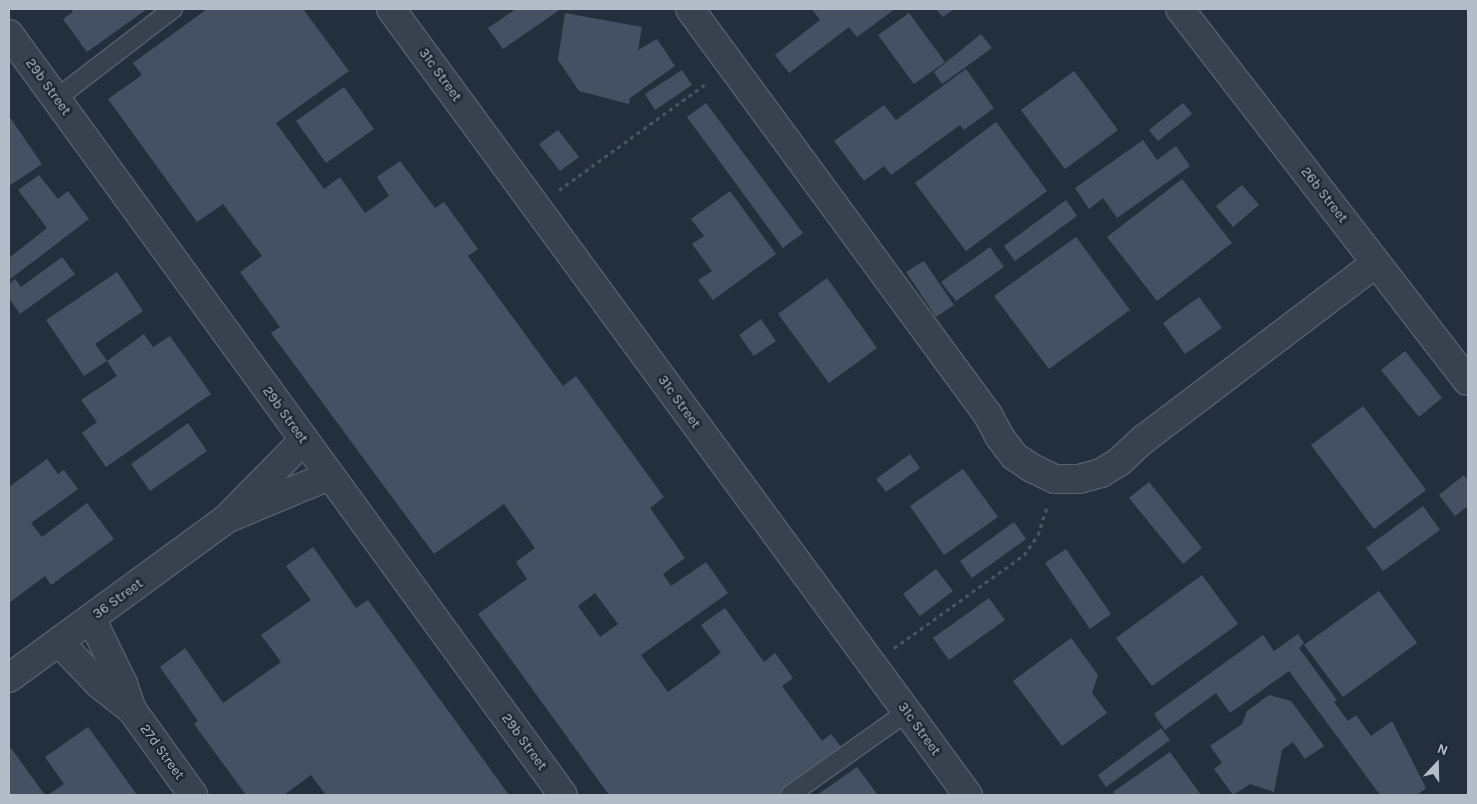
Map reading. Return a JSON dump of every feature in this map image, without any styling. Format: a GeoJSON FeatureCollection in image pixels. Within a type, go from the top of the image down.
{"type":"FeatureCollection","features":[{"type":"Feature","properties":{"kind":"street","name":"31c Street"},"geometry":{"type":"LineString","coordinates":[[391,9],[968,795]]}},
{"type":"Feature","properties":{"kind":"street"},"geometry":{"type":"LineString","coordinates":[[690,9],[988,415],[999,436],[1014,456],[1032,468],[1055,479],[1079,479],[1101,473],[1120,461],[1144,439],[1376,263]]}},
{"type":"Feature","properties":{"kind":"street","name":"26b Street"},"geometry":{"type":"LineString","coordinates":[[1180,9],[1468,382]]}},
{"type":"Feature","properties":{"kind":"street","name":"29b Street"},"geometry":{"type":"LineString","coordinates":[[9,34],[303,441],[563,795]]}},
{"type":"Feature","properties":{"kind":"street"},"geometry":{"type":"LineString","coordinates":[[988,415],[1038,454],[1060,461],[1095,459],[1117,452],[1144,439]]}},
{"type":"Feature","properties":{"kind":"street","name":"36 Street"},"geometry":{"type":"LineString","coordinates":[[9,678],[226,519],[303,441]]}},
{"type":"Feature","properties":{"kind":"street","name":"36 Street"},"geometry":{"type":"LineString","coordinates":[[226,519],[329,476]]}},
{"type":"Feature","properties":{"kind":"street","name":"27d Street"},"geometry":{"type":"LineString","coordinates":[[91,618],[123,684],[132,710],[193,795]]}},
{"type":"Feature","properties":{"kind":"street","name":"27d Street"},"geometry":{"type":"LineString","coordinates":[[59,642],[98,684],[132,710]]}},
{"type":"Feature","properties":{"kind":"lane"},"geometry":{"type":"LineString","coordinates":[[56,99],[172,9]]}},
{"type":"Feature","properties":{"kind":"lane"},"geometry":{"type":"LineString","coordinates":[[790,795],[906,712]]}},
{"type":"Feature","properties":{"kind":"path"},"geometry":{"type":"LineString","coordinates":[[536,206],[731,65]]}},
{"type":"Feature","properties":{"kind":"path"},"geometry":{"type":"LineString","coordinates":[[871,664],[1024,555],[1038,535],[1055,479]]}},
{"type":"Feature","properties":{"kind":"building"},"geometry":{"type":"Polygon","coordinates":[[[71,9],[147,9],[87,52],[63,19],[73,12],[71,9]]]}},
{"type":"Feature","properties":{"kind":"building"},"geometry":{"type":"Polygon","coordinates":[[[207,9],[303,9],[349,71],[276,123],[324,189],[340,177],[365,213],[389,196],[377,177],[400,161],[435,208],[444,202],[478,249],[468,256],[563,386],[576,376],[664,497],[650,508],[685,558],[663,574],[671,586],[706,562],[728,593],[641,655],[668,692],[721,653],[701,625],[725,608],[764,662],[775,653],[793,678],[782,686],[822,741],[831,734],[842,748],[778,795],[609,795],[478,614],[527,579],[516,562],[535,548],[504,504],[434,554],[271,333],[280,327],[240,272],[262,256],[223,204],[197,222],[108,99],[142,75],[133,63],[207,9]],[[595,593],[578,606],[600,637],[618,624],[595,593]]]}},
{"type":"Feature","properties":{"kind":"building"},"geometry":{"type":"Polygon","coordinates":[[[516,9],[561,9],[503,49],[488,28],[516,9]]]}},
{"type":"Feature","properties":{"kind":"building"},"geometry":{"type":"Polygon","coordinates":[[[812,9],[895,9],[857,37],[849,27],[789,73],[775,55],[820,20],[812,9]]]}},
{"type":"Feature","properties":{"kind":"building"},"geometry":{"type":"Polygon","coordinates":[[[936,9],[954,9],[943,17],[936,9]]]}},
{"type":"Feature","properties":{"kind":"building"},"geometry":{"type":"Polygon","coordinates":[[[565,13],[642,27],[638,50],[657,39],[675,66],[630,98],[629,104],[579,91],[558,60],[565,13]]]}},
{"type":"Feature","properties":{"kind":"building"},"geometry":{"type":"Polygon","coordinates":[[[909,13],[945,62],[914,84],[878,35],[909,13]]]}},
{"type":"Feature","properties":{"kind":"building"},"geometry":{"type":"Polygon","coordinates":[[[981,34],[992,48],[942,84],[934,72],[981,34]]]}},
{"type":"Feature","properties":{"kind":"building"},"geometry":{"type":"Polygon","coordinates":[[[966,69],[994,108],[964,130],[960,125],[891,175],[884,166],[864,181],[834,141],[884,105],[896,120],[966,69]]]}},
{"type":"Feature","properties":{"kind":"building"},"geometry":{"type":"Polygon","coordinates":[[[682,70],[692,85],[655,110],[645,94],[682,70]]]}},
{"type":"Feature","properties":{"kind":"building"},"geometry":{"type":"Polygon","coordinates":[[[1074,71],[1118,130],[1065,169],[1021,110],[1074,71]]]}},
{"type":"Feature","properties":{"kind":"building"},"geometry":{"type":"Polygon","coordinates":[[[344,87],[374,129],[326,163],[296,121],[344,87]]]}},
{"type":"Feature","properties":{"kind":"building"},"geometry":{"type":"Polygon","coordinates":[[[706,103],[803,233],[783,248],[687,117],[706,103]]]}},
{"type":"Feature","properties":{"kind":"building"},"geometry":{"type":"Polygon","coordinates":[[[1183,103],[1192,114],[1158,141],[1149,130],[1183,103]]]}},
{"type":"Feature","properties":{"kind":"building"},"geometry":{"type":"Polygon","coordinates":[[[9,116],[42,164],[9,186],[9,116]]]}},
{"type":"Feature","properties":{"kind":"building"},"geometry":{"type":"Polygon","coordinates":[[[996,122],[1047,191],[966,251],[915,183],[996,122]]]}},
{"type":"Feature","properties":{"kind":"building"},"geometry":{"type":"Polygon","coordinates":[[[558,130],[579,157],[560,171],[539,144],[558,130]]]}},
{"type":"Feature","properties":{"kind":"building"},"geometry":{"type":"Polygon","coordinates":[[[1143,140],[1157,160],[1176,146],[1190,166],[1117,218],[1103,198],[1089,209],[1075,188],[1143,140]]]}},
{"type":"Feature","properties":{"kind":"building"},"geometry":{"type":"Polygon","coordinates":[[[39,175],[58,199],[68,191],[89,219],[9,280],[9,258],[47,228],[18,190],[39,175]]]}},
{"type":"Feature","properties":{"kind":"building"},"geometry":{"type":"Polygon","coordinates":[[[1182,179],[1232,243],[1157,301],[1107,237],[1182,179]]]}},
{"type":"Feature","properties":{"kind":"building"},"geometry":{"type":"Polygon","coordinates":[[[1242,185],[1259,205],[1233,227],[1216,206],[1242,185]]]}},
{"type":"Feature","properties":{"kind":"building"},"geometry":{"type":"Polygon","coordinates":[[[730,191],[776,254],[713,300],[698,280],[712,271],[692,244],[704,236],[691,219],[730,191]]]}},
{"type":"Feature","properties":{"kind":"building"},"geometry":{"type":"Polygon","coordinates":[[[1066,200],[1077,216],[1015,261],[1004,246],[1066,200]]]}},
{"type":"Feature","properties":{"kind":"building"},"geometry":{"type":"Polygon","coordinates":[[[1076,237],[1130,310],[1049,369],[994,296],[1076,237]]]}},
{"type":"Feature","properties":{"kind":"building"},"geometry":{"type":"Polygon","coordinates":[[[990,247],[1004,267],[956,301],[941,282],[990,247]]]}},
{"type":"Feature","properties":{"kind":"building"},"geometry":{"type":"Polygon","coordinates":[[[62,257],[75,274],[20,314],[9,298],[9,284],[15,279],[21,287],[62,257]]]}},
{"type":"Feature","properties":{"kind":"building"},"geometry":{"type":"Polygon","coordinates":[[[924,261],[954,305],[936,317],[906,272],[924,261]]]}},
{"type":"Feature","properties":{"kind":"building"},"geometry":{"type":"Polygon","coordinates":[[[117,272],[143,311],[95,344],[107,361],[84,376],[46,320],[117,272]]]}},
{"type":"Feature","properties":{"kind":"building"},"geometry":{"type":"Polygon","coordinates":[[[827,278],[877,348],[829,383],[778,314],[827,278]]]}},
{"type":"Feature","properties":{"kind":"building"},"geometry":{"type":"Polygon","coordinates":[[[1199,297],[1222,328],[1185,354],[1163,323],[1199,297]]]}},
{"type":"Feature","properties":{"kind":"building"},"geometry":{"type":"Polygon","coordinates":[[[761,319],[776,341],[754,356],[739,335],[761,319]]]}},
{"type":"Feature","properties":{"kind":"building"},"geometry":{"type":"Polygon","coordinates":[[[144,334],[153,347],[170,336],[211,394],[106,467],[82,433],[97,422],[81,400],[117,376],[107,361],[144,334]]]}},
{"type":"Feature","properties":{"kind":"building"},"geometry":{"type":"Polygon","coordinates":[[[1405,351],[1442,398],[1419,417],[1381,370],[1405,351]]]}},
{"type":"Feature","properties":{"kind":"building"},"geometry":{"type":"Polygon","coordinates":[[[1363,406],[1426,490],[1374,529],[1311,445],[1363,406]]]}},
{"type":"Feature","properties":{"kind":"building"},"geometry":{"type":"Polygon","coordinates":[[[188,423],[207,451],[150,491],[131,464],[188,423]]]}},
{"type":"Feature","properties":{"kind":"building"},"geometry":{"type":"Polygon","coordinates":[[[910,454],[920,468],[886,492],[876,479],[910,454]]]}},
{"type":"Feature","properties":{"kind":"building"},"geometry":{"type":"Polygon","coordinates":[[[47,459],[58,474],[64,470],[78,489],[31,523],[42,537],[87,503],[114,539],[51,585],[45,576],[9,603],[9,487],[47,459]]]}},
{"type":"Feature","properties":{"kind":"building"},"geometry":{"type":"Polygon","coordinates":[[[963,469],[998,517],[944,555],[910,506],[963,469]]]}},
{"type":"Feature","properties":{"kind":"building"},"geometry":{"type":"Polygon","coordinates":[[[1464,475],[1468,481],[1468,506],[1455,516],[1439,495],[1464,475]]]}},
{"type":"Feature","properties":{"kind":"building"},"geometry":{"type":"Polygon","coordinates":[[[1149,482],[1202,548],[1183,564],[1129,498],[1149,482]]]}},
{"type":"Feature","properties":{"kind":"building"},"geometry":{"type":"Polygon","coordinates":[[[1423,506],[1440,530],[1383,571],[1366,548],[1423,506]]]}},
{"type":"Feature","properties":{"kind":"building"},"geometry":{"type":"Polygon","coordinates":[[[1014,522],[1026,539],[972,578],[960,561],[1014,522]]]}},
{"type":"Feature","properties":{"kind":"building"},"geometry":{"type":"Polygon","coordinates":[[[313,547],[356,608],[368,600],[509,795],[326,795],[311,775],[284,795],[246,795],[194,724],[198,721],[160,667],[185,648],[223,703],[281,662],[261,635],[311,600],[286,566],[313,547]]]}},
{"type":"Feature","properties":{"kind":"building"},"geometry":{"type":"Polygon","coordinates":[[[1066,549],[1111,614],[1090,629],[1045,563],[1066,549]]]}},
{"type":"Feature","properties":{"kind":"building"},"geometry":{"type":"Polygon","coordinates":[[[936,569],[953,591],[920,616],[903,594],[936,569]]]}},
{"type":"Feature","properties":{"kind":"building"},"geometry":{"type":"Polygon","coordinates":[[[1202,575],[1238,624],[1152,686],[1116,638],[1202,575]]]}},
{"type":"Feature","properties":{"kind":"building"},"geometry":{"type":"Polygon","coordinates":[[[1379,591],[1417,643],[1343,697],[1304,645],[1379,591]]]}},
{"type":"Feature","properties":{"kind":"building"},"geometry":{"type":"Polygon","coordinates":[[[989,598],[1005,620],[949,660],[933,638],[989,598]]]}},
{"type":"Feature","properties":{"kind":"building"},"geometry":{"type":"Polygon","coordinates":[[[1298,634],[1304,643],[1299,648],[1337,700],[1334,702],[1348,721],[1356,715],[1371,736],[1392,721],[1426,788],[1417,795],[1380,795],[1289,671],[1230,713],[1216,693],[1165,730],[1154,714],[1263,635],[1274,651],[1298,634]]]}},
{"type":"Feature","properties":{"kind":"building"},"geometry":{"type":"Polygon","coordinates":[[[1071,638],[1098,675],[1092,693],[1107,713],[1062,746],[1013,681],[1071,638]]]}},
{"type":"Feature","properties":{"kind":"building"},"geometry":{"type":"Polygon","coordinates":[[[1269,695],[1291,701],[1324,746],[1305,759],[1293,742],[1282,750],[1274,792],[1250,784],[1233,795],[1214,769],[1222,763],[1210,746],[1242,724],[1247,711],[1269,695]]]}},
{"type":"Feature","properties":{"kind":"building"},"geometry":{"type":"Polygon","coordinates":[[[88,727],[137,795],[48,795],[64,784],[45,757],[88,727]]]}},
{"type":"Feature","properties":{"kind":"building"},"geometry":{"type":"Polygon","coordinates":[[[1161,728],[1170,740],[1106,787],[1098,775],[1161,728]]]}},
{"type":"Feature","properties":{"kind":"building"},"geometry":{"type":"Polygon","coordinates":[[[11,748],[45,795],[9,795],[9,750],[11,748]]]}},
{"type":"Feature","properties":{"kind":"building"},"geometry":{"type":"Polygon","coordinates":[[[1170,752],[1201,795],[1115,795],[1113,792],[1170,752]]]}},
{"type":"Feature","properties":{"kind":"building"},"geometry":{"type":"Polygon","coordinates":[[[857,767],[878,795],[817,795],[857,767]]]}}]}
